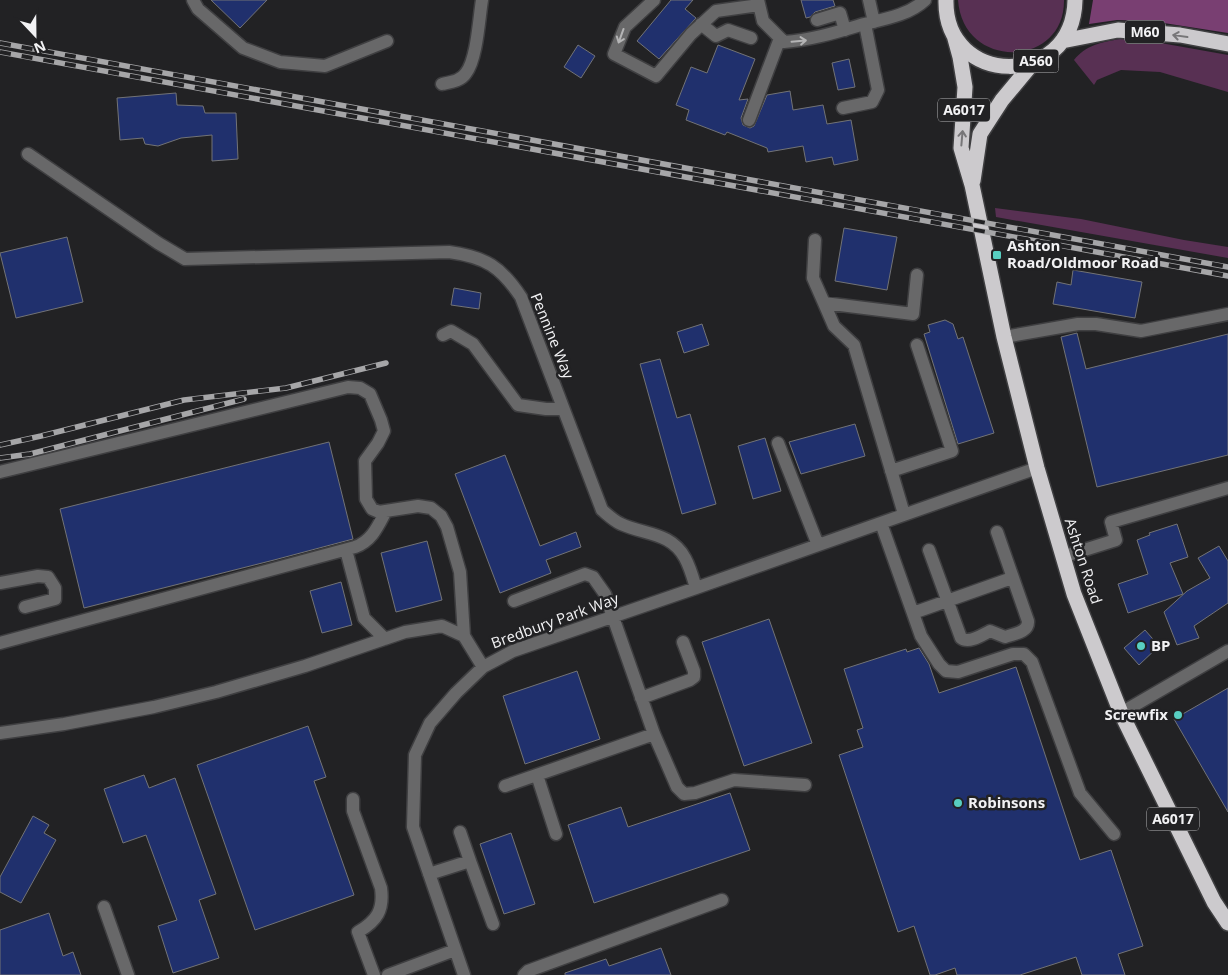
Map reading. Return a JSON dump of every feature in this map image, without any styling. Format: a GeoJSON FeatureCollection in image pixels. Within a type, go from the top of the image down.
{"type":"FeatureCollection","features":[{"type":"Feature","properties":{"kind":"highway","name":"A560"},"geometry":{"type":"LineString","coordinates":[[946,0],[948,22],[954,35],[965,49],[980,60],[996,66],[1014,67],[1032,64],[1049,55],[1062,41],[1070,27],[1074,12],[1074,0]]}},
{"type":"Feature","properties":{"kind":"highway","name":"M60"},"geometry":{"type":"LineString","coordinates":[[1062,41],[1118,30],[1180,35],[1228,44]]}},
{"type":"Feature","properties":{"kind":"highway","name":"Ashton Road"},"geometry":{"type":"LineString","coordinates":[[954,35],[965,87],[961,148],[972,185],[1004,337],[1037,468],[1062,556],[1074,594],[1121,713],[1214,902],[1228,924]]}},
{"type":"Feature","properties":{"kind":"highway","name":"Ashton Road"},"geometry":{"type":"LineString","coordinates":[[972,185],[980,134],[1002,100],[1032,64]]}},
{"type":"Feature","properties":{"kind":"street"},"geometry":{"type":"LineString","coordinates":[[193,0],[198,9],[243,48],[280,62],[325,66],[387,42]]}},
{"type":"Feature","properties":{"kind":"street"},"geometry":{"type":"LineString","coordinates":[[442,84],[457,81],[467,73],[474,52],[482,0]]}},
{"type":"Feature","properties":{"kind":"street"},"geometry":{"type":"LineString","coordinates":[[654,0],[625,27],[614,54],[656,76],[691,34],[716,11],[759,2],[763,21],[784,42],[806,40],[869,23],[911,10],[926,0]]}},
{"type":"Feature","properties":{"kind":"street"},"geometry":{"type":"LineString","coordinates":[[843,108],[872,102],[878,90],[869,23],[868,0]]}},
{"type":"Feature","properties":{"kind":"street"},"geometry":{"type":"LineString","coordinates":[[816,20],[840,13],[845,30]]}},
{"type":"Feature","properties":{"kind":"street"},"geometry":{"type":"LineString","coordinates":[[701,24],[716,36],[728,30],[751,38]]}},
{"type":"Feature","properties":{"kind":"street"},"geometry":{"type":"LineString","coordinates":[[749,120],[780,38]]}},
{"type":"Feature","properties":{"kind":"street","name":"Pennine Way"},"geometry":{"type":"LineString","coordinates":[[28,154],[185,259],[449,252],[469,254],[490,263],[508,278],[520,297],[602,510],[619,524],[654,533],[671,542],[685,558],[696,588]]}},
{"type":"Feature","properties":{"kind":"street"},"geometry":{"type":"LineString","coordinates":[[815,240],[814,278],[834,326],[854,345],[904,514]]}},
{"type":"Feature","properties":{"kind":"street"},"geometry":{"type":"LineString","coordinates":[[824,303],[913,314],[917,275]]}},
{"type":"Feature","properties":{"kind":"street"},"geometry":{"type":"LineString","coordinates":[[1004,337],[1078,324],[1096,324],[1141,331],[1228,314]]}},
{"type":"Feature","properties":{"kind":"street"},"geometry":{"type":"LineString","coordinates":[[443,335],[451,331],[473,344],[518,404],[546,409],[563,409]]}},
{"type":"Feature","properties":{"kind":"street"},"geometry":{"type":"LineString","coordinates":[[891,471],[952,451],[917,345]]}},
{"type":"Feature","properties":{"kind":"street"},"geometry":{"type":"LineString","coordinates":[[0,472],[348,387],[360,388],[370,394],[384,430],[378,443],[365,461],[366,499],[372,508],[379,512],[418,506],[431,508],[441,516],[447,528],[460,572],[464,636],[483,666]]}},
{"type":"Feature","properties":{"kind":"street"},"geometry":{"type":"LineString","coordinates":[[778,443],[818,545]]}},
{"type":"Feature","properties":{"kind":"street","name":"Bredbury Park Way"},"geometry":{"type":"LineString","coordinates":[[464,975],[413,827],[415,755],[430,723],[483,666],[513,651],[1037,468]]}},
{"type":"Feature","properties":{"kind":"street"},"geometry":{"type":"LineString","coordinates":[[1062,556],[1116,540],[1111,522],[1228,488]]}},
{"type":"Feature","properties":{"kind":"street"},"geometry":{"type":"LineString","coordinates":[[0,643],[346,550],[366,542],[372,536],[386,511]]}},
{"type":"Feature","properties":{"kind":"street"},"geometry":{"type":"LineString","coordinates":[[881,523],[921,636],[939,664],[946,671],[958,672],[1013,654],[1024,654],[1032,662],[1080,793],[1114,834]]}},
{"type":"Feature","properties":{"kind":"street"},"geometry":{"type":"LineString","coordinates":[[929,550],[961,638],[969,640],[990,631],[1005,637],[1026,629],[1029,625],[997,532]]}},
{"type":"Feature","properties":{"kind":"street"},"geometry":{"type":"LineString","coordinates":[[346,550],[364,618],[385,638]]}},
{"type":"Feature","properties":{"kind":"street"},"geometry":{"type":"LineString","coordinates":[[514,601],[585,574],[593,577],[601,586],[614,617],[654,734],[677,787],[684,794],[695,794],[734,780],[805,785]]}},
{"type":"Feature","properties":{"kind":"street"},"geometry":{"type":"LineString","coordinates":[[0,583],[38,576],[48,577],[55,588],[54,599],[25,607]]}},
{"type":"Feature","properties":{"kind":"street"},"geometry":{"type":"LineString","coordinates":[[913,613],[1012,578]]}},
{"type":"Feature","properties":{"kind":"street"},"geometry":{"type":"LineString","coordinates":[[0,733],[64,724],[145,709],[216,692],[305,666],[405,632],[442,626],[464,636]]}},
{"type":"Feature","properties":{"kind":"street"},"geometry":{"type":"LineString","coordinates":[[641,698],[694,677],[694,671],[683,642]]}},
{"type":"Feature","properties":{"kind":"street"},"geometry":{"type":"LineString","coordinates":[[1121,713],[1228,652]]}},
{"type":"Feature","properties":{"kind":"street"},"geometry":{"type":"LineString","coordinates":[[505,786],[654,734]]}},
{"type":"Feature","properties":{"kind":"street"},"geometry":{"type":"LineString","coordinates":[[537,775],[556,834]]}},
{"type":"Feature","properties":{"kind":"street"},"geometry":{"type":"LineString","coordinates":[[353,799],[354,811],[382,897],[381,909],[367,927],[358,932],[374,975]]}},
{"type":"Feature","properties":{"kind":"street"},"geometry":{"type":"LineString","coordinates":[[460,832],[494,924]]}},
{"type":"Feature","properties":{"kind":"street"},"geometry":{"type":"LineString","coordinates":[[429,874],[470,861]]}},
{"type":"Feature","properties":{"kind":"street"},"geometry":{"type":"LineString","coordinates":[[524,975],[528,971],[722,900]]}},
{"type":"Feature","properties":{"kind":"street"},"geometry":{"type":"LineString","coordinates":[[104,907],[128,975]]}},
{"type":"Feature","properties":{"kind":"street"},"geometry":{"type":"LineString","coordinates":[[388,975],[455,950]]}},
{"type":"Feature","properties":{"kind":"shaded area"},"geometry":{"type":"Polygon","coordinates":[[[958,0],[1064,0],[1060,22],[1049,39],[1032,49],[1013,52],[994,49],[977,40],[964,23],[958,0]]]}},
{"type":"Feature","properties":{"kind":"shaded area"},"geometry":{"type":"Polygon","coordinates":[[[1093,0],[1228,0],[1228,33],[1151,21],[1117,20],[1089,24],[1093,0]]]}},
{"type":"Feature","properties":{"kind":"shaded area"},"geometry":{"type":"Polygon","coordinates":[[[1120,39],[1155,42],[1228,55],[1228,92],[1160,72],[1121,70],[1097,80],[1094,85],[1074,60],[1089,48],[1120,39]]]}},
{"type":"Feature","properties":{"kind":"shaded area"},"geometry":{"type":"Polygon","coordinates":[[[995,208],[1081,219],[1228,247],[1228,258],[996,217],[995,208]]]}},
{"type":"Feature","properties":{"kind":"building"},"geometry":{"type":"Polygon","coordinates":[[[211,0],[267,0],[240,28],[211,0]]]}},
{"type":"Feature","properties":{"kind":"building"},"geometry":{"type":"Polygon","coordinates":[[[671,0],[693,0],[685,9],[696,18],[659,59],[637,41],[671,0]]]}},
{"type":"Feature","properties":{"kind":"building"},"geometry":{"type":"Polygon","coordinates":[[[801,0],[833,0],[835,6],[815,12],[806,18],[801,0]]]}},
{"type":"Feature","properties":{"kind":"building"},"geometry":{"type":"Polygon","coordinates":[[[578,45],[595,56],[581,78],[564,67],[578,45]]]}},
{"type":"Feature","properties":{"kind":"building"},"geometry":{"type":"Polygon","coordinates":[[[718,45],[755,59],[739,100],[748,99],[741,118],[743,125],[750,128],[754,126],[767,95],[790,91],[793,110],[823,105],[827,124],[851,120],[858,160],[834,165],[832,157],[806,162],[803,146],[768,152],[767,148],[727,132],[725,135],[686,120],[689,110],[676,105],[691,67],[707,73],[718,45]]]}},
{"type":"Feature","properties":{"kind":"building"},"geometry":{"type":"Polygon","coordinates":[[[849,59],[855,87],[838,90],[832,63],[849,59]]]}},
{"type":"Feature","properties":{"kind":"building"},"geometry":{"type":"Polygon","coordinates":[[[176,93],[177,105],[203,106],[205,113],[236,113],[238,159],[212,161],[212,135],[181,138],[158,146],[145,144],[143,138],[120,140],[117,98],[176,93]]]}},
{"type":"Feature","properties":{"kind":"building"},"geometry":{"type":"Polygon","coordinates":[[[844,228],[897,237],[887,290],[835,281],[844,228]]]}},
{"type":"Feature","properties":{"kind":"building"},"geometry":{"type":"Polygon","coordinates":[[[67,237],[83,302],[16,318],[0,253],[67,237]]]}},
{"type":"Feature","properties":{"kind":"building"},"geometry":{"type":"Polygon","coordinates":[[[1073,270],[1142,282],[1135,318],[1053,304],[1057,282],[1071,285],[1073,270]]]}},
{"type":"Feature","properties":{"kind":"building"},"geometry":{"type":"Polygon","coordinates":[[[454,288],[481,293],[479,309],[451,305],[454,288]]]}},
{"type":"Feature","properties":{"kind":"building"},"geometry":{"type":"Polygon","coordinates":[[[945,320],[953,324],[958,339],[963,337],[994,433],[958,444],[924,334],[930,332],[928,325],[945,320]]]}},
{"type":"Feature","properties":{"kind":"building"},"geometry":{"type":"Polygon","coordinates":[[[702,324],[709,345],[684,353],[677,332],[702,324]]]}},
{"type":"Feature","properties":{"kind":"building"},"geometry":{"type":"Polygon","coordinates":[[[1077,333],[1086,369],[1228,334],[1228,455],[1097,487],[1061,337],[1077,333]]]}},
{"type":"Feature","properties":{"kind":"building"},"geometry":{"type":"Polygon","coordinates":[[[660,359],[677,418],[690,414],[716,504],[682,514],[640,364],[660,359]]]}},
{"type":"Feature","properties":{"kind":"building"},"geometry":{"type":"Polygon","coordinates":[[[855,424],[865,456],[801,474],[789,442],[855,424]]]}},
{"type":"Feature","properties":{"kind":"building"},"geometry":{"type":"Polygon","coordinates":[[[765,438],[781,491],[753,499],[738,446],[765,438]]]}},
{"type":"Feature","properties":{"kind":"building"},"geometry":{"type":"Polygon","coordinates":[[[329,442],[353,539],[84,608],[60,509],[329,442]]]}},
{"type":"Feature","properties":{"kind":"building"},"geometry":{"type":"Polygon","coordinates":[[[505,455],[540,546],[576,532],[581,547],[546,560],[551,573],[500,593],[455,474],[505,455]]]}},
{"type":"Feature","properties":{"kind":"building"},"geometry":{"type":"Polygon","coordinates":[[[1177,524],[1188,557],[1170,563],[1183,594],[1128,613],[1118,584],[1148,574],[1137,540],[1150,535],[1149,533],[1177,524]]]}},
{"type":"Feature","properties":{"kind":"building"},"geometry":{"type":"Polygon","coordinates":[[[427,541],[442,600],[396,612],[381,553],[427,541]]]}},
{"type":"Feature","properties":{"kind":"building"},"geometry":{"type":"Polygon","coordinates":[[[1219,546],[1228,561],[1228,603],[1194,626],[1199,638],[1177,645],[1164,612],[1187,591],[1210,578],[1198,558],[1219,546]]]}},
{"type":"Feature","properties":{"kind":"building"},"geometry":{"type":"Polygon","coordinates":[[[341,582],[352,625],[322,633],[310,591],[341,582]]]}},
{"type":"Feature","properties":{"kind":"building"},"geometry":{"type":"Polygon","coordinates":[[[769,619],[812,743],[744,766],[702,642],[769,619]]]}},
{"type":"Feature","properties":{"kind":"building"},"geometry":{"type":"Polygon","coordinates":[[[1145,630],[1159,646],[1139,665],[1124,648],[1145,630]]]}},
{"type":"Feature","properties":{"kind":"building","name":"Robinsons"},"geometry":{"type":"Polygon","coordinates":[[[919,648],[929,664],[939,693],[1016,667],[1080,860],[1111,850],[1143,946],[1118,954],[1125,975],[1082,975],[1076,957],[1020,975],[957,975],[955,968],[930,975],[914,926],[898,932],[839,755],[863,747],[857,730],[863,728],[844,669],[906,649],[907,652],[919,648]]]}},
{"type":"Feature","properties":{"kind":"building"},"geometry":{"type":"Polygon","coordinates":[[[577,671],[600,739],[525,764],[503,696],[577,671]]]}},
{"type":"Feature","properties":{"kind":"building"},"geometry":{"type":"Polygon","coordinates":[[[1228,688],[1228,812],[1174,719],[1228,688]]]}},
{"type":"Feature","properties":{"kind":"building"},"geometry":{"type":"Polygon","coordinates":[[[308,726],[326,777],[314,781],[354,895],[255,930],[197,765],[308,726]]]}},
{"type":"Feature","properties":{"kind":"building"},"geometry":{"type":"Polygon","coordinates":[[[144,775],[149,788],[175,778],[216,894],[199,900],[219,958],[173,973],[158,926],[177,920],[146,835],[123,843],[104,789],[144,775]]]}},
{"type":"Feature","properties":{"kind":"building"},"geometry":{"type":"Polygon","coordinates":[[[730,793],[750,850],[594,903],[568,825],[621,807],[628,827],[730,793]]]}},
{"type":"Feature","properties":{"kind":"building"},"geometry":{"type":"Polygon","coordinates":[[[33,816],[49,825],[44,833],[56,840],[21,903],[0,892],[0,877],[33,816]]]}},
{"type":"Feature","properties":{"kind":"building"},"geometry":{"type":"Polygon","coordinates":[[[511,833],[535,904],[504,914],[480,844],[511,833]]]}},
{"type":"Feature","properties":{"kind":"building"},"geometry":{"type":"Polygon","coordinates":[[[49,913],[63,956],[73,952],[81,975],[0,975],[0,930],[49,913]]]}},
{"type":"Feature","properties":{"kind":"building"},"geometry":{"type":"Polygon","coordinates":[[[661,948],[671,975],[565,975],[565,973],[606,959],[609,966],[661,948]]]}},
{"type":"Feature","properties":{"kind":"railway"},"geometry":{"type":"LineString","coordinates":[[0,43],[1228,267]]}},
{"type":"Feature","properties":{"kind":"railway"},"geometry":{"type":"LineString","coordinates":[[0,52],[1228,276]]}},
{"type":"Feature","properties":{"kind":"railway"},"geometry":{"type":"LineString","coordinates":[[0,445],[184,400],[286,388],[386,363]]}},
{"type":"Feature","properties":{"kind":"railway"},"geometry":{"type":"LineString","coordinates":[[0,458],[30,454],[244,399]]}},
{"type":"Feature","properties":{"kind":"place","name":"Ashton Road/Oldmoor Road"},"geometry":{"type":"Point","coordinates":[997,255]}},
{"type":"Feature","properties":{"kind":"place","name":"BP"},"geometry":{"type":"Point","coordinates":[1141,646]}},
{"type":"Feature","properties":{"kind":"place","name":"Screwfix"},"geometry":{"type":"Point","coordinates":[1178,715]}},
{"type":"Feature","properties":{"kind":"place","name":"Robinsons"},"geometry":{"type":"Point","coordinates":[958,803]}}]}
